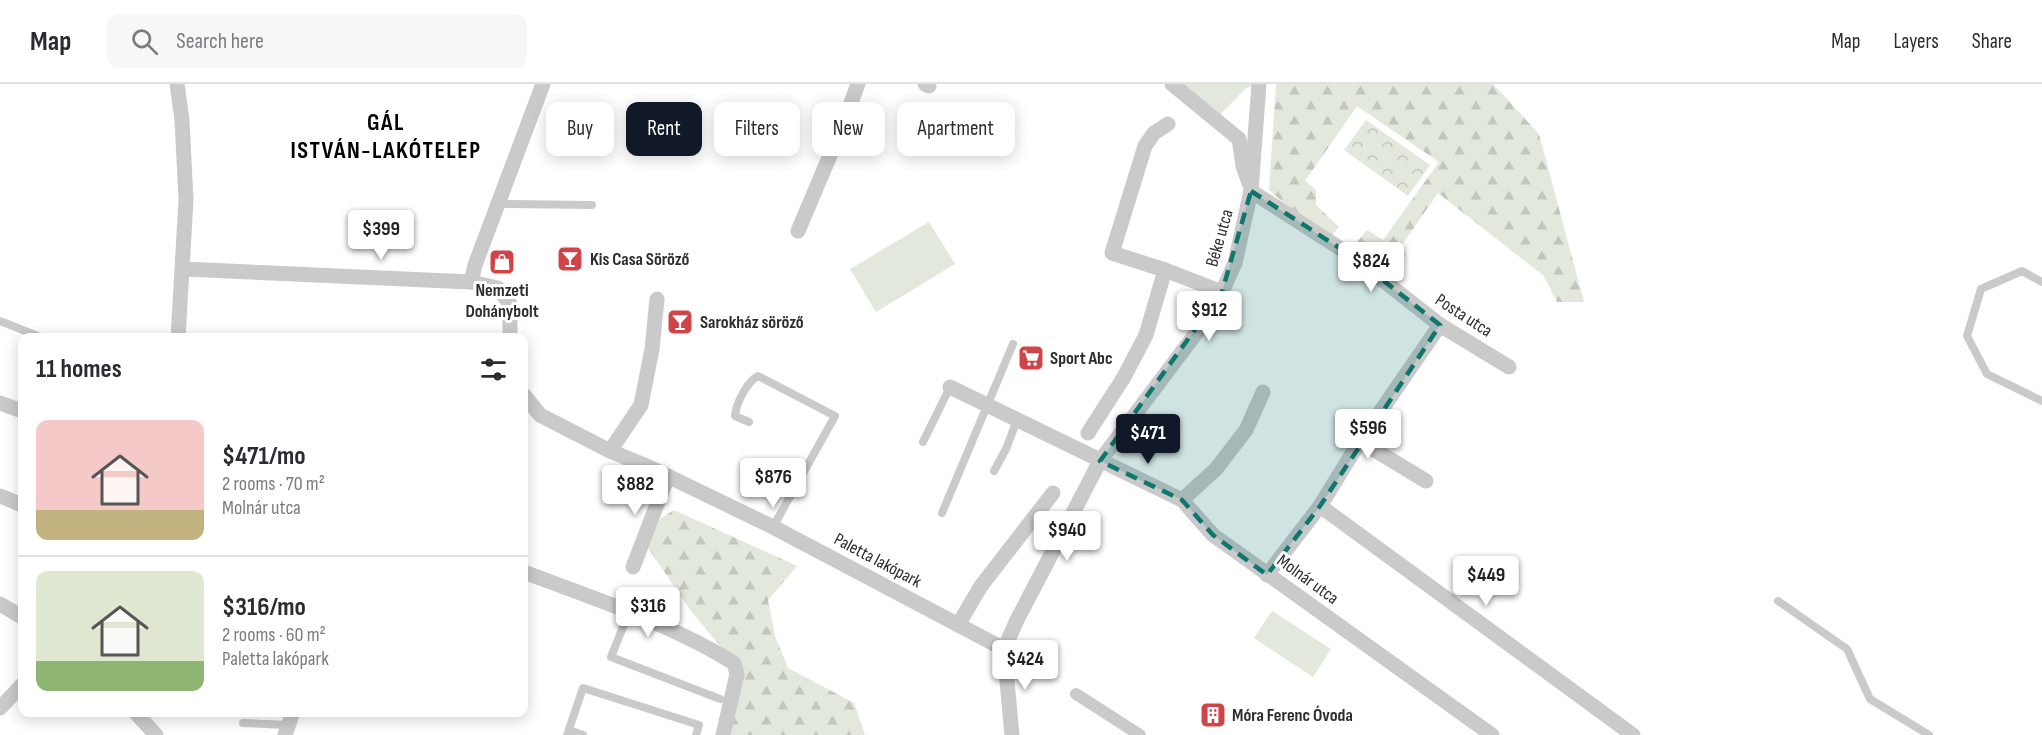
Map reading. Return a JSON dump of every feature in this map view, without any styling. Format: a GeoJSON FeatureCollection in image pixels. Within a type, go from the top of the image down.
{"type":"FeatureCollection","features":[{"type":"Feature","properties":{"kind":"street"},"geometry":{"type":"LineString","coordinates":[[177,84],[182,120],[186,200],[178,333]]}},
{"type":"Feature","properties":{"kind":"street"},"geometry":{"type":"LineString","coordinates":[[471,282],[475,265],[543,84]]}},
{"type":"Feature","properties":{"kind":"street"},"geometry":{"type":"LineString","coordinates":[[798,231],[858,84]]}},
{"type":"Feature","properties":{"kind":"street"},"geometry":{"type":"LineString","coordinates":[[1172,84],[1239,139],[1243,166],[1251,191]]}},
{"type":"Feature","properties":{"kind":"street","name":"Béke utca"},"geometry":{"type":"LineString","coordinates":[[1012,735],[1004,649],[1017,620],[1100,461],[1200,328],[1222,292],[1237,254],[1251,191],[1259,84]]}},
{"type":"Feature","properties":{"kind":"street"},"geometry":{"type":"LineString","coordinates":[[1168,124],[1154,133],[1145,146],[1112,253],[1222,292]]}},
{"type":"Feature","properties":{"kind":"street","name":"Posta utca"},"geometry":{"type":"LineString","coordinates":[[1251,191],[1352,256],[1440,325],[1509,367]]}},
{"type":"Feature","properties":{"kind":"street"},"geometry":{"type":"LineString","coordinates":[[183,269],[471,282],[498,288],[510,304],[510,333]]}},
{"type":"Feature","properties":{"kind":"street"},"geometry":{"type":"LineString","coordinates":[[1088,434],[1124,377],[1146,335],[1165,270]]}},
{"type":"Feature","properties":{"kind":"street"},"geometry":{"type":"LineString","coordinates":[[610,451],[641,405],[652,349],[657,299]]}},
{"type":"Feature","properties":{"kind":"street"},"geometry":{"type":"LineString","coordinates":[[1267,574],[1320,506],[1360,441],[1440,325]]}},
{"type":"Feature","properties":{"kind":"street","name":"Molnár utca"},"geometry":{"type":"LineString","coordinates":[[950,387],[1182,500],[1213,535],[1492,735]]}},
{"type":"Feature","properties":{"kind":"street"},"geometry":{"type":"LineString","coordinates":[[1182,500],[1216,469],[1246,430],[1263,392]]}},
{"type":"Feature","properties":{"kind":"street","name":"Paletta lakópark"},"geometry":{"type":"LineString","coordinates":[[528,400],[540,415],[610,451],[668,476],[773,527],[1004,649]]}},
{"type":"Feature","properties":{"kind":"street"},"geometry":{"type":"LineString","coordinates":[[0,403],[18,410]]}},
{"type":"Feature","properties":{"kind":"street"},"geometry":{"type":"LineString","coordinates":[[1360,441],[1426,481]]}},
{"type":"Feature","properties":{"kind":"street"},"geometry":{"type":"LineString","coordinates":[[633,567],[668,476]]}},
{"type":"Feature","properties":{"kind":"street"},"geometry":{"type":"LineString","coordinates":[[958,625],[981,586],[1053,493]]}},
{"type":"Feature","properties":{"kind":"street"},"geometry":{"type":"LineString","coordinates":[[0,496],[18,503]]}},
{"type":"Feature","properties":{"kind":"street"},"geometry":{"type":"LineString","coordinates":[[1320,506],[1632,735]]}},
{"type":"Feature","properties":{"kind":"street"},"geometry":{"type":"LineString","coordinates":[[528,574],[629,612],[710,648],[734,663],[737,674],[723,735]]}},
{"type":"Feature","properties":{"kind":"street"},"geometry":{"type":"LineString","coordinates":[[0,604],[18,614]]}},
{"type":"Feature","properties":{"kind":"street"},"geometry":{"type":"LineString","coordinates":[[1,704],[18,689]]}},
{"type":"Feature","properties":{"kind":"street"},"geometry":{"type":"LineString","coordinates":[[1076,694],[1140,735]]}},
{"type":"Feature","properties":{"kind":"street"},"geometry":{"type":"LineString","coordinates":[[140,717],[156,735]]}},
{"type":"Feature","properties":{"kind":"lane"},"geometry":{"type":"LineString","coordinates":[[499,204],[592,205]]}},
{"type":"Feature","properties":{"kind":"lane"},"geometry":{"type":"LineString","coordinates":[[2042,282],[2022,271],[1981,289],[1967,336],[1987,374],[2042,401]]}},
{"type":"Feature","properties":{"kind":"lane"},"geometry":{"type":"LineString","coordinates":[[0,321],[30,333]]}},
{"type":"Feature","properties":{"kind":"lane"},"geometry":{"type":"LineString","coordinates":[[942,513],[1013,344]]}},
{"type":"Feature","properties":{"kind":"lane"},"geometry":{"type":"LineString","coordinates":[[749,423],[735,416],[736,410],[751,379],[758,376],[835,416],[773,527]]}},
{"type":"Feature","properties":{"kind":"lane"},"geometry":{"type":"LineString","coordinates":[[923,442],[950,387]]}},
{"type":"Feature","properties":{"kind":"lane"},"geometry":{"type":"LineString","coordinates":[[993,471],[1006,449],[1017,420]]}},
{"type":"Feature","properties":{"kind":"lane"},"geometry":{"type":"LineString","coordinates":[[1778,601],[1847,649],[1870,699],[1929,735]]}},
{"type":"Feature","properties":{"kind":"lane"},"geometry":{"type":"LineString","coordinates":[[629,612],[611,657],[720,699]]}},
{"type":"Feature","properties":{"kind":"lane"},"geometry":{"type":"LineString","coordinates":[[583,735],[568,733],[583,688],[699,725],[696,735]]}},
{"type":"Feature","properties":{"kind":"lane"},"geometry":{"type":"LineString","coordinates":[[243,723],[288,724]]}},
{"type":"Feature","properties":{"kind":"highlighted area"},"geometry":{"type":"Polygon","coordinates":[[[1251,191],[1352,256],[1440,325],[1320,506],[1267,575],[1213,535],[1182,500],[1100,461],[1222,292],[1251,191]]]}},
{"type":"Feature","properties":{"kind":"green space"},"geometry":{"type":"Polygon","coordinates":[[[1172,84],[1257,84],[1245,89],[1216,119],[1172,84]]]}},
{"type":"Feature","properties":{"kind":"green space"},"geometry":{"type":"Polygon","coordinates":[[[1276,84],[1493,84],[1539,134],[1584,302],[1557,302],[1544,276],[1438,193],[1399,249],[1406,255],[1387,282],[1349,252],[1367,230],[1383,240],[1439,162],[1357,106],[1305,181],[1316,190],[1316,205],[1339,227],[1327,241],[1269,190],[1276,84]]]}},
{"type":"Feature","properties":{"kind":"green space"},"geometry":{"type":"Polygon","coordinates":[[[1366,120],[1430,165],[1408,196],[1344,150],[1366,120]]]}},
{"type":"Feature","properties":{"kind":"green space"},"geometry":{"type":"Polygon","coordinates":[[[929,222],[955,264],[876,312],[850,269],[929,222]]]}},
{"type":"Feature","properties":{"kind":"green space"},"geometry":{"type":"Polygon","coordinates":[[[674,510],[797,566],[768,600],[775,636],[788,668],[854,703],[865,735],[726,735],[734,702],[726,653],[691,611],[648,548],[660,519],[674,510]]]}},
{"type":"Feature","properties":{"kind":"green space"},"geometry":{"type":"Polygon","coordinates":[[[1272,611],[1331,649],[1313,677],[1254,638],[1272,611]]]}},
{"type":"Feature","properties":{"kind":"place","name":"Kis Casa Söröző"},"geometry":{"type":"Point","coordinates":[570,259]}},
{"type":"Feature","properties":{"kind":"place","name":"Nemzeti Dohánybolt"},"geometry":{"type":"Point","coordinates":[502,262]}},
{"type":"Feature","properties":{"kind":"place","name":"Sarokház söröző"},"geometry":{"type":"Point","coordinates":[680,322]}},
{"type":"Feature","properties":{"kind":"place","name":"Sport Abc"},"geometry":{"type":"Point","coordinates":[1031,358]}},
{"type":"Feature","properties":{"kind":"place","name":"Móra Ferenc Óvoda"},"geometry":{"type":"Point","coordinates":[1213,715]}},
{"type":"Feature","properties":{"kind":"district","name":"GÁL ISTVÁN-LAKÓTELEP"},"geometry":{"type":"Point","coordinates":[386,136]}}]}
